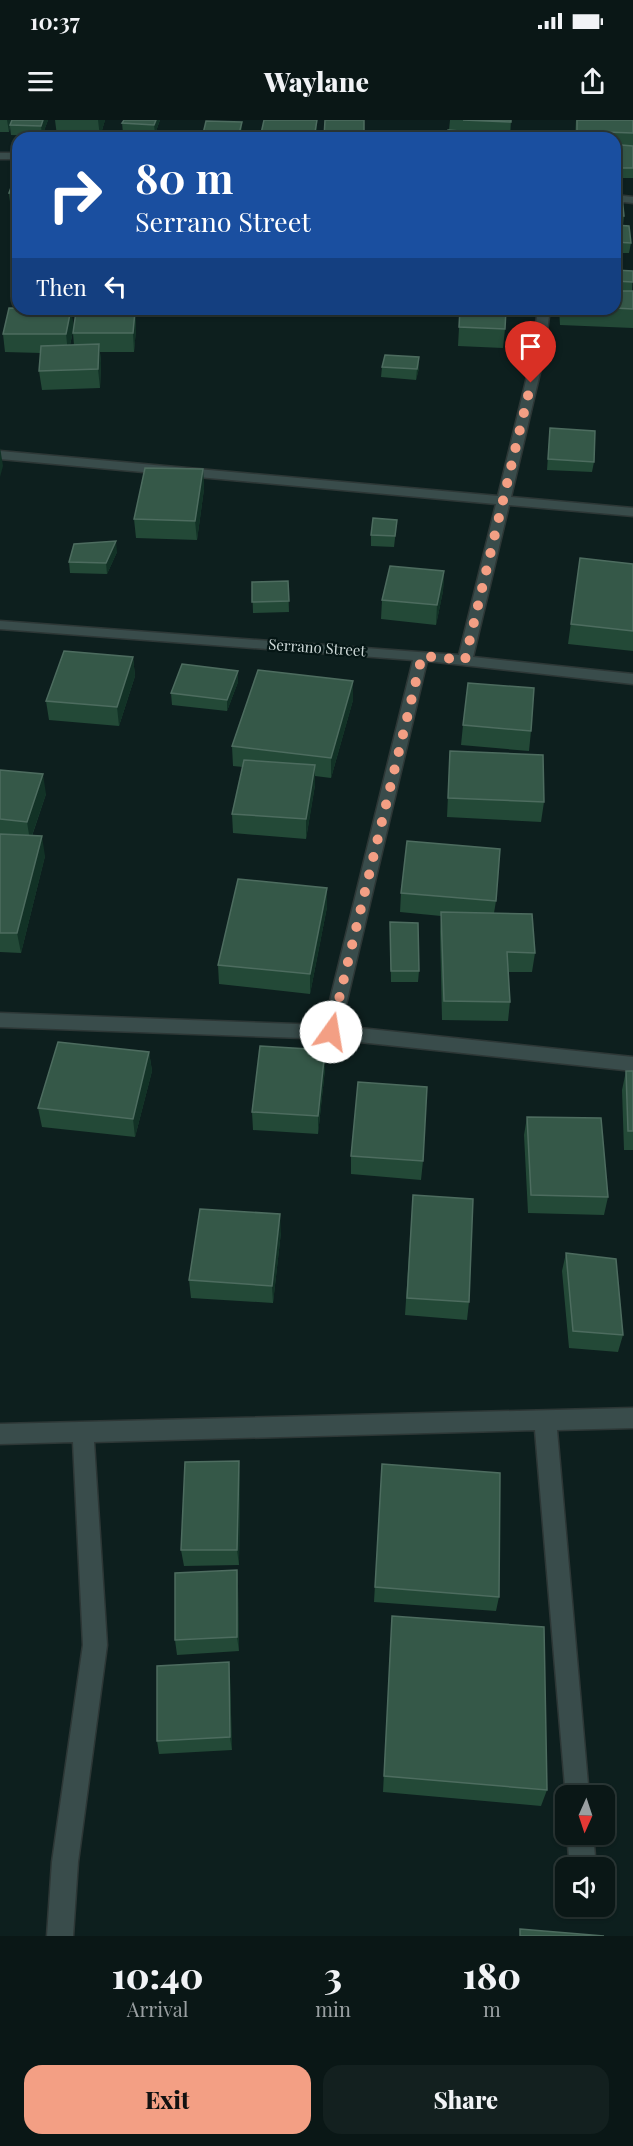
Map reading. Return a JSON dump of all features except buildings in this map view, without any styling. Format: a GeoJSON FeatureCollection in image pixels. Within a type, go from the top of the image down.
{"type":"FeatureCollection","features":[{"type":"Feature","properties":{"kind":"street"},"geometry":{"type":"LineString","coordinates":[[465,660],[537,360],[543,315]]}},
{"type":"Feature","properties":{"kind":"street"},"geometry":{"type":"LineString","coordinates":[[0,455],[633,512]]}},
{"type":"Feature","properties":{"kind":"street","name":"Serrano Street"},"geometry":{"type":"LineString","coordinates":[[0,625],[422,656],[633,679]]}},
{"type":"Feature","properties":{"kind":"street"},"geometry":{"type":"LineString","coordinates":[[331,1032],[422,656]]}},
{"type":"Feature","properties":{"kind":"street"},"geometry":{"type":"LineString","coordinates":[[0,1020],[331,1032],[633,1064]]}},
{"type":"Feature","properties":{"kind":"street"},"geometry":{"type":"LineString","coordinates":[[0,1434],[633,1418]]}},
{"type":"Feature","properties":{"kind":"street"},"geometry":{"type":"LineString","coordinates":[[545,1421],[576,1785]]}},
{"type":"Feature","properties":{"kind":"street"},"geometry":{"type":"LineString","coordinates":[[60,1936],[65,1862],[95,1645],[84,1432]]}},
{"type":"Feature","properties":{"kind":"route"},"geometry":{"type":"LineString","coordinates":[[331,1032],[422,656],[465,660],[531,383]]}}]}
